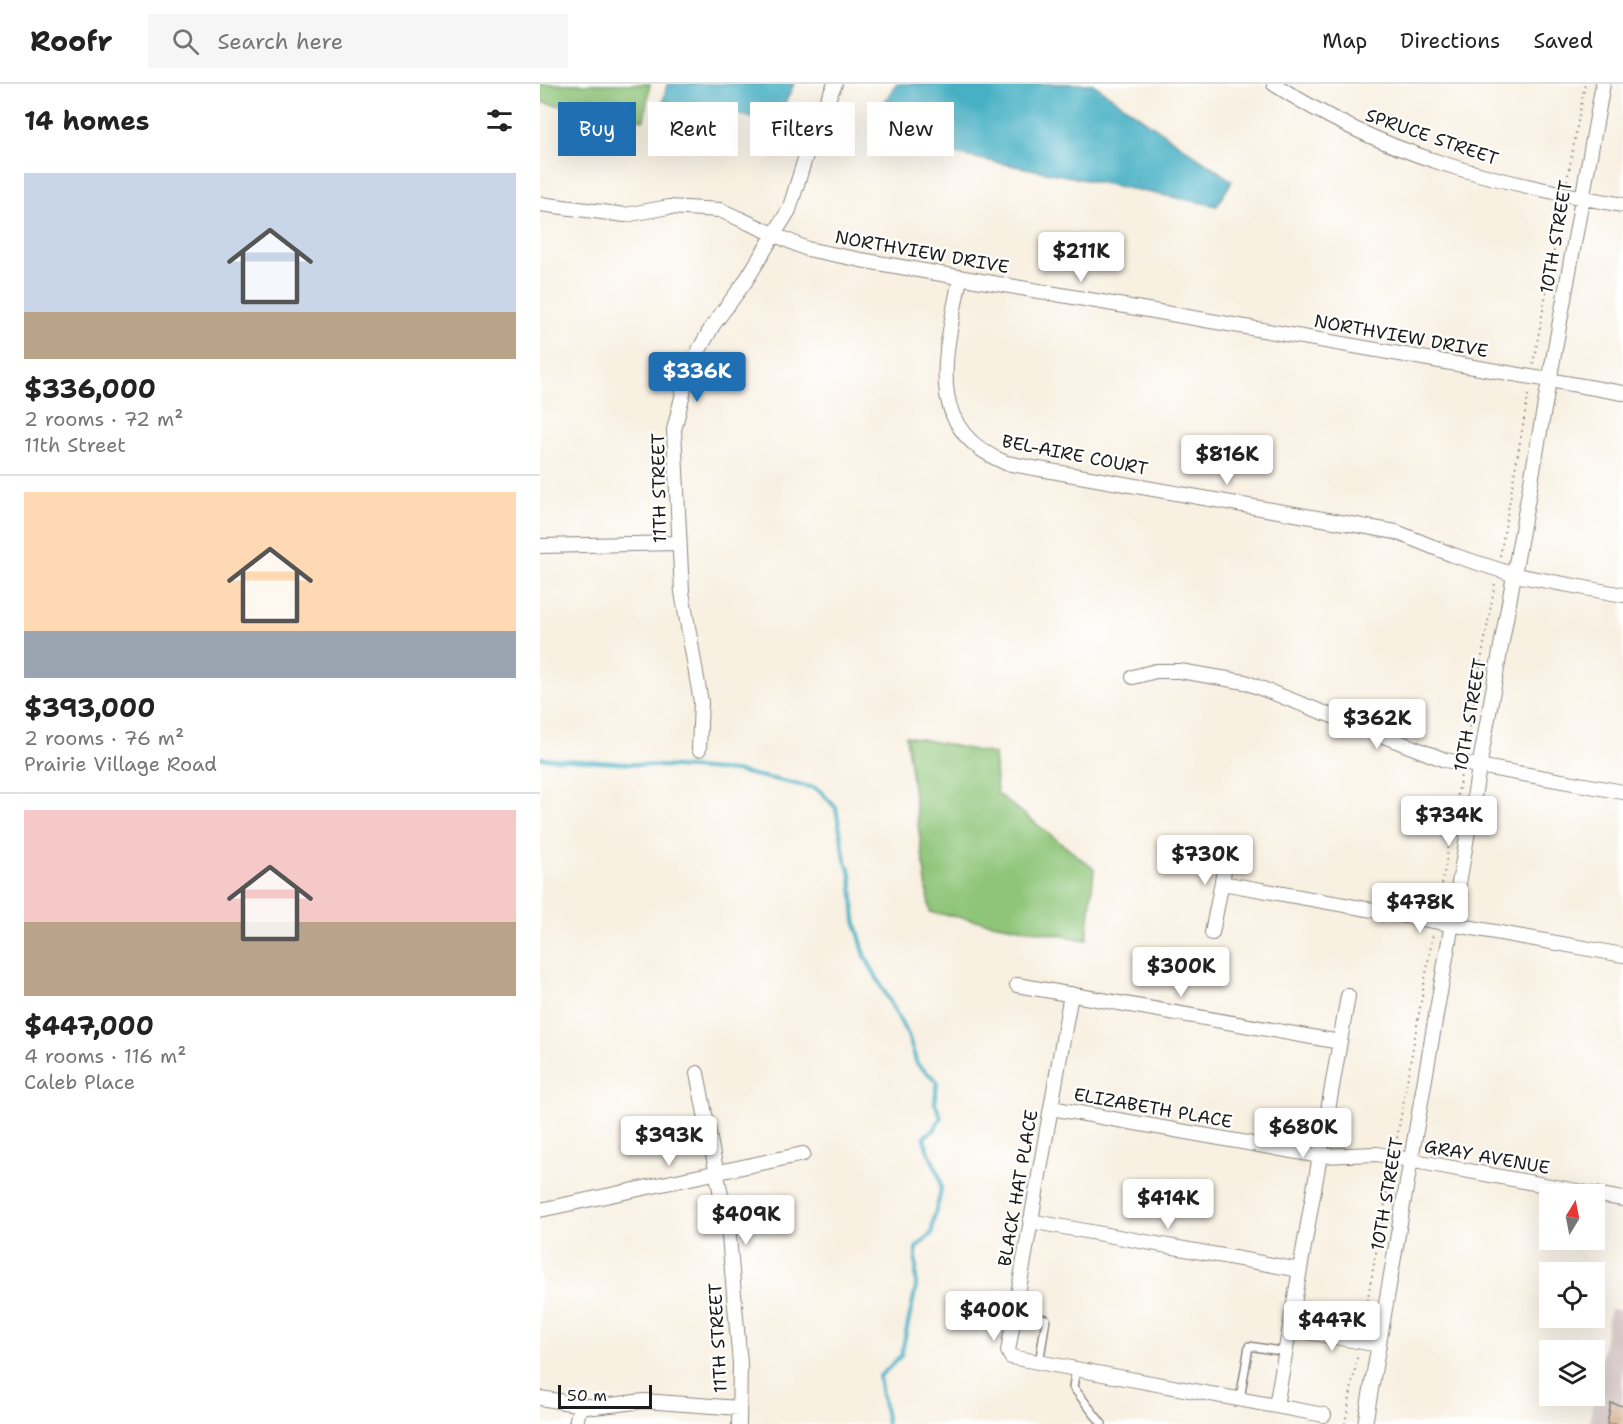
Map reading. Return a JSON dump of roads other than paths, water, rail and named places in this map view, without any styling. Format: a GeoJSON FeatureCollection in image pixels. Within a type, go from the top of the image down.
{"type":"FeatureCollection","features":[{"type":"Feature","properties":{"kind":"street","name":"11TH STREET"},"geometry":{"type":"LineString","coordinates":[[699,749],[701,702],[682,592],[674,430],[689,368],[713,325],[745,282],[789,210],[816,123],[835,84]]}},
{"type":"Feature","properties":{"kind":"street","name":"SPRUCE STREET"},"geometry":{"type":"LineString","coordinates":[[1274,84],[1360,133],[1415,154],[1470,173],[1623,205]]}},
{"type":"Feature","properties":{"kind":"street","name":"10TH STREET"},"geometry":{"type":"LineString","coordinates":[[1365,1424],[1479,768],[1603,84]]}},
{"type":"Feature","properties":{"kind":"street","name":"NORTHVIEW DRIVE"},"geometry":{"type":"LineString","coordinates":[[540,204],[625,215],[669,207],[720,210],[775,232],[807,249],[960,278],[1623,393]]}},
{"type":"Feature","properties":{"kind":"street","name":"BEL-AIRE COURT"},"geometry":{"type":"LineString","coordinates":[[960,278],[947,352],[946,393],[960,430],[973,446],[987,455],[1006,463],[1396,532],[1515,575],[1623,595]]}},
{"type":"Feature","properties":{"kind":"street"},"geometry":{"type":"LineString","coordinates":[[540,546],[678,543]]}},
{"type":"Feature","properties":{"kind":"street"},"geometry":{"type":"LineString","coordinates":[[1133,677],[1156,671],[1180,671],[1245,682],[1445,760],[1479,768],[1623,792]]}},
{"type":"Feature","properties":{"kind":"street"},"geometry":{"type":"LineString","coordinates":[[1212,933],[1229,845]]}},
{"type":"Feature","properties":{"kind":"street"},"geometry":{"type":"LineString","coordinates":[[1222,883],[1623,955]]}},
{"type":"Feature","properties":{"kind":"street"},"geometry":{"type":"LineString","coordinates":[[1017,985],[1340,1042]]}},
{"type":"Feature","properties":{"kind":"street","name":"BLACK HAT PLACE"},"geometry":{"type":"LineString","coordinates":[[1071,994],[1008,1351],[1011,1357],[1018,1361],[1076,1369],[1324,1415]]}},
{"type":"Feature","properties":{"kind":"street"},"geometry":{"type":"LineString","coordinates":[[1276,1406],[1348,996]]}},
{"type":"Feature","properties":{"kind":"street","name":"11TH STREET"},"geometry":{"type":"LineString","coordinates":[[697,1073],[729,1236],[740,1364],[739,1424]]}},
{"type":"Feature","properties":{"kind":"street","name":"ELIZABETH PLACE"},"geometry":{"type":"LineString","coordinates":[[1051,1108],[1320,1156],[1377,1154],[1393,1157]]}},
{"type":"Feature","properties":{"kind":"street"},"geometry":{"type":"LineString","coordinates":[[540,1210],[803,1154]]}},
{"type":"Feature","properties":{"kind":"street","name":"GRAY AVENUE"},"geometry":{"type":"LineString","coordinates":[[1393,1157],[1539,1184]]}},
{"type":"Feature","properties":{"kind":"street","name":"GRAY AVENUE"},"geometry":{"type":"LineString","coordinates":[[1605,1196],[1623,1199]]}},
{"type":"Feature","properties":{"kind":"street"},"geometry":{"type":"LineString","coordinates":[[1030,1221],[1300,1270]]}},
{"type":"Feature","properties":{"kind":"street"},"geometry":{"type":"LineString","coordinates":[[1290,1329],[1379,1345]]}},
{"type":"Feature","properties":{"kind":"street"},"geometry":{"type":"LineString","coordinates":[[540,1398],[594,1407],[644,1401],[739,1408]]}},
{"type":"Feature","properties":{"kind":"street"},"geometry":{"type":"LineString","coordinates":[[576,1424],[580,1405]]}},
{"type":"Feature","properties":{"kind":"lane"},"geometry":{"type":"LineString","coordinates":[[1015,1314],[1046,1319],[1039,1364]]}},
{"type":"Feature","properties":{"kind":"lane"},"geometry":{"type":"LineString","coordinates":[[1240,1400],[1249,1346],[1286,1352]]}},
{"type":"Feature","properties":{"kind":"lane"},"geometry":{"type":"LineString","coordinates":[[1076,1369],[1073,1387],[1102,1424]]}},
{"type":"Feature","properties":{"kind":"water"},"geometry":{"type":"Polygon","coordinates":[[[667,84],[794,84],[786,102],[750,102],[750,117],[738,115],[738,102],[663,102],[667,84]]]}},
{"type":"Feature","properties":{"kind":"water"},"geometry":{"type":"Polygon","coordinates":[[[896,84],[1093,84],[1232,181],[1217,206],[954,154],[954,102],[884,102],[896,84]]]}},
{"type":"Feature","properties":{"kind":"waterway"},"geometry":{"type":"LineString","coordinates":[[540,758],[735,771],[815,788],[836,808],[845,859],[851,875],[855,920],[865,956],[908,1035],[917,1064],[937,1081],[935,1103],[941,1117],[934,1130],[924,1137],[941,1186],[932,1233],[916,1248],[916,1287],[901,1356],[879,1377],[887,1424]]}}]}
